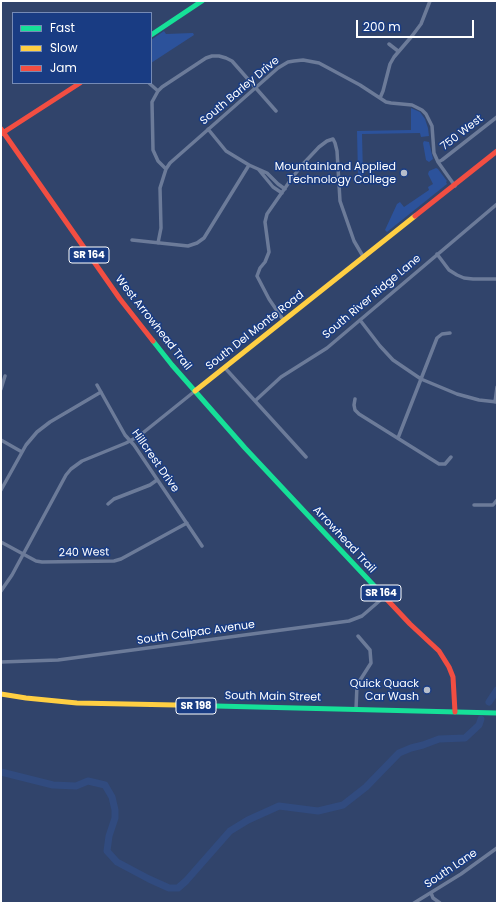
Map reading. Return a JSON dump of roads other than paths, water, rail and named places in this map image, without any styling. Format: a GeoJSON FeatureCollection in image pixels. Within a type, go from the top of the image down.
{"type":"FeatureCollection","features":[{"type":"Feature","properties":{"kind":"main road"},"geometry":{"type":"LineString","coordinates":[[152,34],[202,1]]}},
{"type":"Feature","properties":{"kind":"main road"},"geometry":{"type":"LineString","coordinates":[[2,132],[78,84]]}},
{"type":"Feature","properties":{"kind":"main road","name":"West Arrowhead Trail"},"geometry":{"type":"LineString","coordinates":[[2,132],[120,299],[157,347],[195,392]]}},
{"type":"Feature","properties":{"kind":"main road","name":"South Del Monte Road"},"geometry":{"type":"LineString","coordinates":[[195,392],[497,151]]}},
{"type":"Feature","properties":{"kind":"main road","name":"Arrowhead Trail"},"geometry":{"type":"LineString","coordinates":[[195,392],[301,509],[410,624],[439,651],[449,667],[454,685],[455,712]]}},
{"type":"Feature","properties":{"kind":"main road","name":"South Main Street"},"geometry":{"type":"LineString","coordinates":[[1,694],[78,703],[497,713]]}},
{"type":"Feature","properties":{"kind":"street"},"geometry":{"type":"LineString","coordinates":[[380,98],[390,64],[398,51],[412,36],[420,24],[430,1]]}},
{"type":"Feature","properties":{"kind":"street"},"geometry":{"type":"LineString","coordinates":[[389,44],[398,51]]}},
{"type":"Feature","properties":{"kind":"street"},"geometry":{"type":"LineString","coordinates":[[158,243],[161,228],[160,188],[166,169],[158,161],[154,150],[152,107],[154,97],[158,91],[206,58],[212,56],[226,58],[232,61],[276,111]]}},
{"type":"Feature","properties":{"kind":"street","name":"South Barley Drive"},"geometry":{"type":"LineString","coordinates":[[166,169],[174,159],[255,87],[282,66],[294,61],[303,60],[319,63],[391,103],[412,105],[422,110],[426,114],[432,126],[433,145],[438,162]]}},
{"type":"Feature","properties":{"kind":"street"},"geometry":{"type":"LineString","coordinates":[[150,84],[158,91]]}},
{"type":"Feature","properties":{"kind":"street","name":"750 West"},"geometry":{"type":"LineString","coordinates":[[438,162],[497,117]]}},
{"type":"Feature","properties":{"kind":"street"},"geometry":{"type":"LineString","coordinates":[[208,129],[226,150],[249,165],[267,173],[285,189]]}},
{"type":"Feature","properties":{"kind":"street"},"geometry":{"type":"LineString","coordinates":[[284,322],[257,276],[269,252],[265,222],[267,214],[292,178],[314,153],[327,141],[333,139],[337,151],[340,201],[354,241],[364,258]]}},
{"type":"Feature","properties":{"kind":"street"},"geometry":{"type":"LineString","coordinates":[[438,162],[455,186]]}},
{"type":"Feature","properties":{"kind":"street"},"geometry":{"type":"LineString","coordinates":[[132,240],[188,246],[197,243],[204,238],[249,165]]}},
{"type":"Feature","properties":{"kind":"street"},"geometry":{"type":"LineString","coordinates":[[259,170],[273,187],[282,193]]}},
{"type":"Feature","properties":{"kind":"street","name":"South River Ridge Lane"},"geometry":{"type":"LineString","coordinates":[[256,400],[281,377],[327,348],[497,204]]}},
{"type":"Feature","properties":{"kind":"street"},"geometry":{"type":"LineString","coordinates":[[437,254],[449,270],[464,278],[497,279]]}},
{"type":"Feature","properties":{"kind":"street"},"geometry":{"type":"LineString","coordinates":[[360,320],[393,360],[421,379],[457,394],[479,400],[496,402],[497,387]]}},
{"type":"Feature","properties":{"kind":"street"},"geometry":{"type":"LineString","coordinates":[[398,438],[437,338],[442,334],[450,333]]}},
{"type":"Feature","properties":{"kind":"street"},"geometry":{"type":"LineString","coordinates":[[225,368],[256,400],[306,457]]}},
{"type":"Feature","properties":{"kind":"street"},"geometry":{"type":"LineString","coordinates":[[1,389],[5,376]]}},
{"type":"Feature","properties":{"kind":"street","name":"Hillcrest Drive"},"geometry":{"type":"LineString","coordinates":[[97,385],[125,435],[202,546]]}},
{"type":"Feature","properties":{"kind":"street"},"geometry":{"type":"LineString","coordinates":[[1,490],[22,452],[33,436],[44,426],[101,392]]}},
{"type":"Feature","properties":{"kind":"street","name":"South Del Monte Road"},"geometry":{"type":"LineString","coordinates":[[1,591],[12,575],[66,475],[71,469],[82,461],[130,441],[150,428],[195,392]]}},
{"type":"Feature","properties":{"kind":"street"},"geometry":{"type":"LineString","coordinates":[[355,399],[355,410],[359,414],[439,464],[445,464],[451,457]]}},
{"type":"Feature","properties":{"kind":"street"},"geometry":{"type":"LineString","coordinates":[[1,440],[22,452]]}},
{"type":"Feature","properties":{"kind":"street"},"geometry":{"type":"LineString","coordinates":[[108,504],[114,499],[150,485],[157,480]]}},
{"type":"Feature","properties":{"kind":"street"},"geometry":{"type":"LineString","coordinates":[[474,506],[492,505],[497,500]]}},
{"type":"Feature","properties":{"kind":"street","name":"240 West"},"geometry":{"type":"LineString","coordinates":[[1,542],[42,562],[114,561],[121,559],[187,523]]}},
{"type":"Feature","properties":{"kind":"street","name":"South Calpac Avenue"},"geometry":{"type":"LineString","coordinates":[[1,662],[58,660],[349,621],[365,614],[384,597]]}},
{"type":"Feature","properties":{"kind":"street"},"geometry":{"type":"LineString","coordinates":[[356,709],[357,685],[371,663],[370,650],[358,636]]}},
{"type":"Feature","properties":{"kind":"street","name":"South Lane"},"geometry":{"type":"LineString","coordinates":[[414,903],[461,874],[497,848]]}},
{"type":"Feature","properties":{"kind":"street"},"geometry":{"type":"LineString","coordinates":[[431,893],[433,898],[440,903]]}},
{"type":"Feature","properties":{"kind":"waterway"},"geometry":{"type":"LineString","coordinates":[[489,702],[497,690]]}},
{"type":"Feature","properties":{"kind":"waterway"},"geometry":{"type":"LineString","coordinates":[[1,772],[53,785],[76,786],[88,781],[105,785],[112,797],[115,810],[115,818],[109,836],[107,851],[117,862],[149,879],[169,888],[178,888],[230,831],[248,820],[279,806],[318,811],[343,805],[366,787],[399,753],[439,739],[465,738],[479,725],[481,719]]}},
{"type":"Feature","properties":{"kind":"place","name":"Mountainland Applied Technology College"},"geometry":{"type":"Point","coordinates":[404,173]}},
{"type":"Feature","properties":{"kind":"place","name":"Quick Quack Car Wash"},"geometry":{"type":"Point","coordinates":[427,690]}}]}
